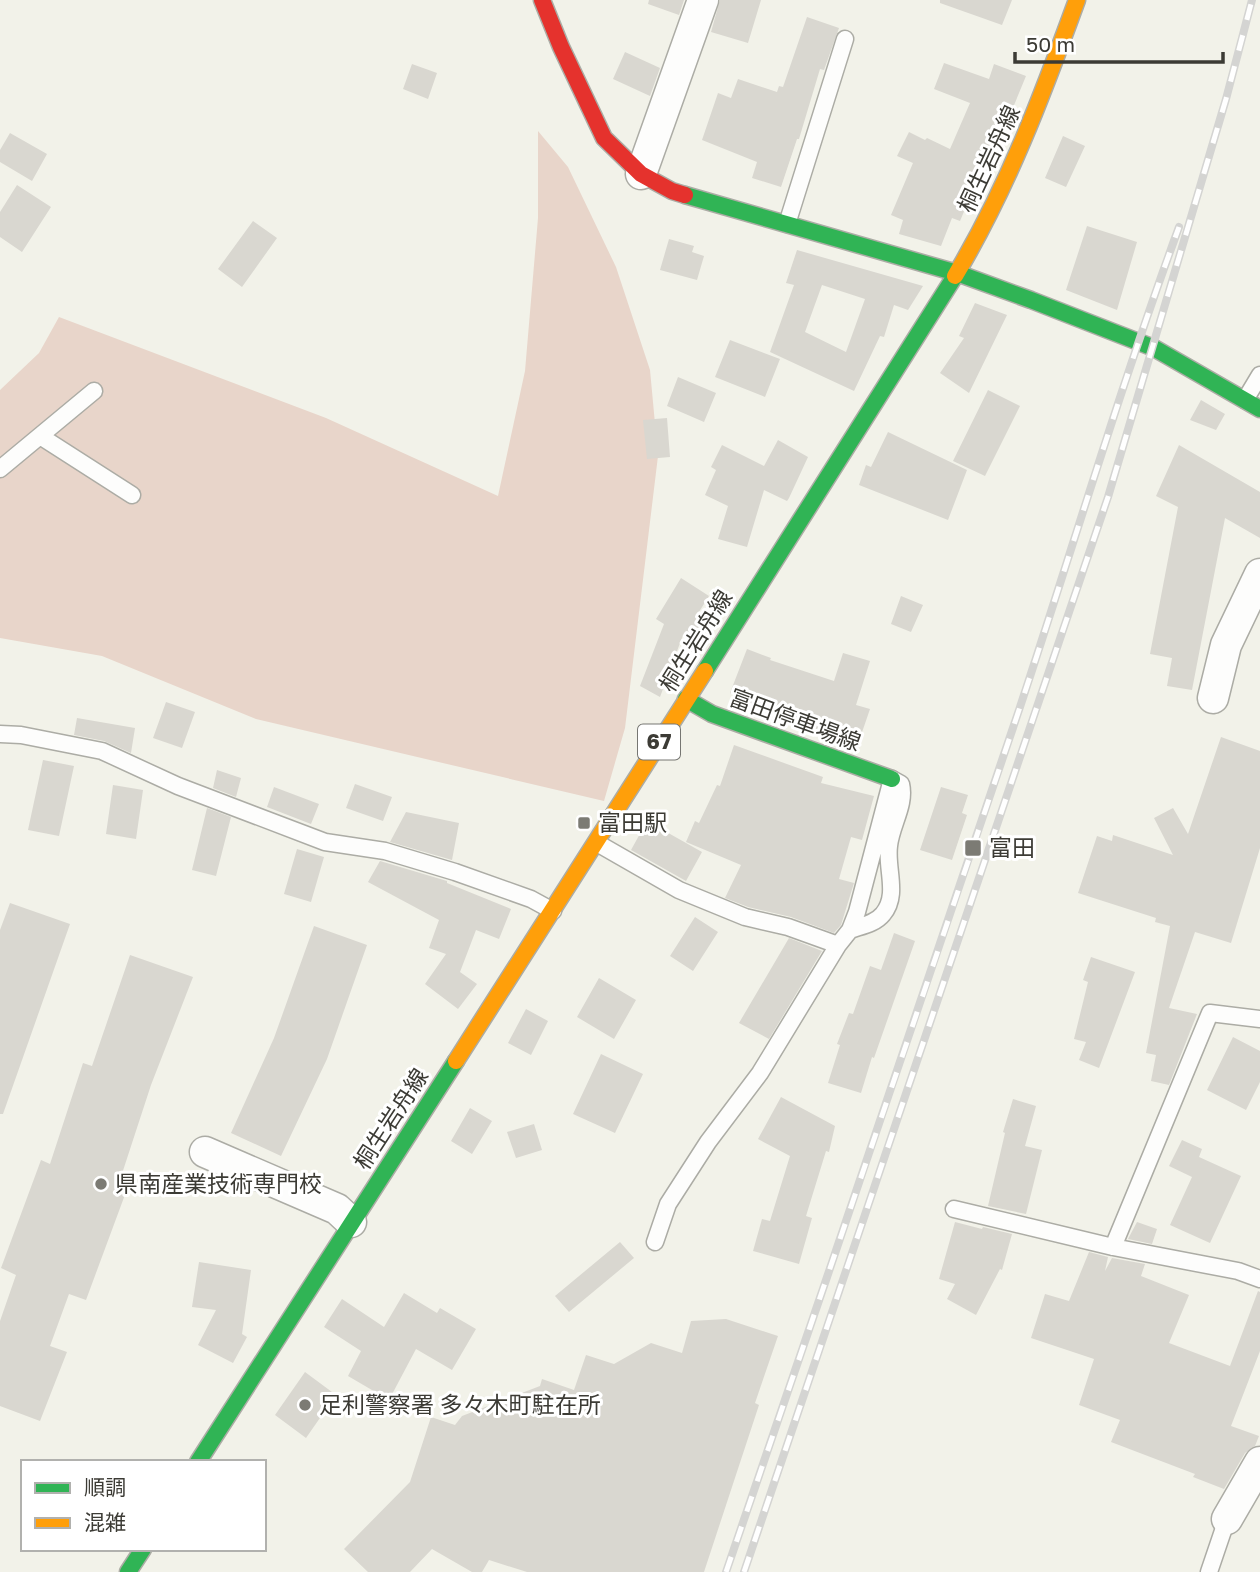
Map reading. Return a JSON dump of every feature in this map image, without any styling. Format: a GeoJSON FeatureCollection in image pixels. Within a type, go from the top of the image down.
{"type":"FeatureCollection","features":[{"type":"Feature","properties":{"kind":"main road"},"geometry":{"type":"LineString","coordinates":[[542,0],[604,138],[641,174],[672,191],[957,273],[1154,348],[1260,409]]}},
{"type":"Feature","properties":{"kind":"main road","name":"桐生岩舟線"},"geometry":{"type":"LineString","coordinates":[[199,1460],[553,912],[957,273],[1004,186],[1026,137],[1077,0]]}},
{"type":"Feature","properties":{"kind":"main road","name":"富田停車場線"},"geometry":{"type":"LineString","coordinates":[[686,699],[712,714],[891,779]]}},
{"type":"Feature","properties":{"kind":"main road"},"geometry":{"type":"LineString","coordinates":[[128,1572],[142,1551]]}},
{"type":"Feature","properties":{"kind":"street"},"geometry":{"type":"LineString","coordinates":[[641,174],[703,0]]}},
{"type":"Feature","properties":{"kind":"street"},"geometry":{"type":"LineString","coordinates":[[1213,698],[1226,645],[1260,574]]}},
{"type":"Feature","properties":{"kind":"street"},"geometry":{"type":"LineString","coordinates":[[205,1152],[337,1209],[351,1222]]}},
{"type":"Feature","properties":{"kind":"street"},"geometry":{"type":"LineString","coordinates":[[1227,1519],[1260,1462]]}},
{"type":"Feature","properties":{"kind":"lane"},"geometry":{"type":"LineString","coordinates":[[787,224],[845,39]]}},
{"type":"Feature","properties":{"kind":"lane"},"geometry":{"type":"LineString","coordinates":[[1245,400],[1260,375]]}},
{"type":"Feature","properties":{"kind":"lane"},"geometry":{"type":"LineString","coordinates":[[4,460],[40,436],[94,391]]}},
{"type":"Feature","properties":{"kind":"lane"},"geometry":{"type":"LineString","coordinates":[[40,436],[132,495]]}},
{"type":"Feature","properties":{"kind":"lane"},"geometry":{"type":"LineString","coordinates":[[0,734],[34,737],[102,751],[178,786],[325,842],[385,851],[455,872],[531,899],[553,912]]}},
{"type":"Feature","properties":{"kind":"lane"},"geometry":{"type":"LineString","coordinates":[[655,1242],[668,1205],[708,1142],[760,1073],[838,945],[850,930],[858,912],[891,779],[901,784],[904,794],[889,843],[888,860],[892,889],[890,903],[874,922],[850,930]]}},
{"type":"Feature","properties":{"kind":"lane"},"geometry":{"type":"LineString","coordinates":[[597,843],[679,890],[746,917],[838,945]]}},
{"type":"Feature","properties":{"kind":"lane"},"geometry":{"type":"LineString","coordinates":[[1113,1247],[1210,1013],[1260,1018]]}},
{"type":"Feature","properties":{"kind":"lane"},"geometry":{"type":"LineString","coordinates":[[954,1209],[1113,1247],[1238,1271],[1260,1279]]}},
{"type":"Feature","properties":{"kind":"lane"},"geometry":{"type":"LineString","coordinates":[[1209,1572],[1227,1519]]}},
{"type":"Feature","properties":{"kind":"shaded area"},"geometry":{"type":"Polygon","coordinates":[[[538,131],[568,167],[616,267],[650,370],[658,456],[625,728],[604,801],[256,719],[102,656],[0,638],[0,390],[39,353],[59,317],[326,418],[498,496],[525,371],[538,218],[538,131]]]}},
{"type":"Feature","properties":{"kind":"building"},"geometry":{"type":"Polygon","coordinates":[[[649,0],[684,0],[679,15],[648,4],[649,0]]]}},
{"type":"Feature","properties":{"kind":"building"},"geometry":{"type":"Polygon","coordinates":[[[720,0],[761,0],[748,43],[711,32],[720,0]]]}},
{"type":"Feature","properties":{"kind":"building"},"geometry":{"type":"Polygon","coordinates":[[[940,0],[1012,0],[1002,25],[940,3],[940,0]]]}},
{"type":"Feature","properties":{"kind":"building"},"geometry":{"type":"Polygon","coordinates":[[[807,17],[839,28],[824,70],[820,69],[781,187],[752,178],[757,162],[702,140],[718,93],[731,98],[738,79],[777,92],[779,86],[783,87],[807,17]]]}},
{"type":"Feature","properties":{"kind":"building"},"geometry":{"type":"Polygon","coordinates":[[[625,52],[660,68],[650,96],[613,79],[625,52]]]}},
{"type":"Feature","properties":{"kind":"building"},"geometry":{"type":"Polygon","coordinates":[[[944,63],[989,79],[994,64],[1026,76],[987,171],[982,169],[960,221],[952,218],[941,246],[899,234],[903,220],[891,215],[913,163],[897,156],[909,132],[950,149],[970,103],[934,89],[944,63]]]}},
{"type":"Feature","properties":{"kind":"building"},"geometry":{"type":"Polygon","coordinates":[[[412,64],[437,73],[428,99],[403,89],[412,64]]]}},
{"type":"Feature","properties":{"kind":"building"},"geometry":{"type":"Polygon","coordinates":[[[10,133],[47,154],[32,181],[0,162],[0,150],[10,133]]]}},
{"type":"Feature","properties":{"kind":"building"},"geometry":{"type":"Polygon","coordinates":[[[1063,136],[1085,146],[1066,187],[1045,178],[1063,136]]]}},
{"type":"Feature","properties":{"kind":"building"},"geometry":{"type":"Polygon","coordinates":[[[17,185],[51,207],[22,252],[0,237],[0,212],[17,185]]]}},
{"type":"Feature","properties":{"kind":"building"},"geometry":{"type":"Polygon","coordinates":[[[253,221],[277,238],[242,287],[218,269],[253,221]]]}},
{"type":"Feature","properties":{"kind":"building"},"geometry":{"type":"Polygon","coordinates":[[[1087,226],[1137,242],[1117,310],[1066,290],[1087,226]]]}},
{"type":"Feature","properties":{"kind":"building"},"geometry":{"type":"Polygon","coordinates":[[[669,239],[694,246],[692,252],[704,256],[697,280],[660,270],[669,239]]]}},
{"type":"Feature","properties":{"kind":"building"},"geometry":{"type":"Polygon","coordinates":[[[797,250],[923,286],[908,310],[894,305],[884,337],[880,336],[854,391],[770,352],[794,285],[786,283],[797,250]],[[822,285],[805,332],[846,352],[865,299],[822,285]]]}},
{"type":"Feature","properties":{"kind":"building"},"geometry":{"type":"Polygon","coordinates":[[[975,303],[1007,315],[969,393],[940,373],[964,338],[959,336],[975,303]]]}},
{"type":"Feature","properties":{"kind":"building"},"geometry":{"type":"Polygon","coordinates":[[[730,340],[780,359],[765,397],[715,377],[730,340]]]}},
{"type":"Feature","properties":{"kind":"building"},"geometry":{"type":"Polygon","coordinates":[[[678,377],[716,393],[704,422],[667,406],[678,377]]]}},
{"type":"Feature","properties":{"kind":"building"},"geometry":{"type":"Polygon","coordinates":[[[988,390],[1020,406],[985,476],[953,461],[988,390]]]}},
{"type":"Feature","properties":{"kind":"building"},"geometry":{"type":"Polygon","coordinates":[[[1201,400],[1225,414],[1216,430],[1190,420],[1201,400]]]}},
{"type":"Feature","properties":{"kind":"building"},"geometry":{"type":"Polygon","coordinates":[[[667,418],[670,457],[647,459],[643,420],[667,418]]]}},
{"type":"Feature","properties":{"kind":"building"},"geometry":{"type":"Polygon","coordinates":[[[888,432],[967,470],[948,520],[859,485],[866,465],[871,467],[888,432]]]}},
{"type":"Feature","properties":{"kind":"building"},"geometry":{"type":"Polygon","coordinates":[[[778,440],[808,457],[789,498],[787,501],[764,490],[747,547],[718,539],[728,506],[705,495],[716,470],[711,467],[722,445],[764,466],[778,440]]]}},
{"type":"Feature","properties":{"kind":"building"},"geometry":{"type":"Polygon","coordinates":[[[1179,445],[1260,492],[1260,538],[1225,518],[1192,690],[1167,686],[1172,658],[1150,654],[1178,507],[1156,496],[1179,445]]]}},
{"type":"Feature","properties":{"kind":"building"},"geometry":{"type":"Polygon","coordinates":[[[681,578],[709,596],[697,615],[704,619],[692,640],[683,635],[660,697],[640,686],[664,624],[656,619],[681,578]]]}},
{"type":"Feature","properties":{"kind":"building"},"geometry":{"type":"Polygon","coordinates":[[[901,596],[923,605],[911,632],[891,624],[901,596]]]}},
{"type":"Feature","properties":{"kind":"building"},"geometry":{"type":"Polygon","coordinates":[[[747,649],[771,658],[770,660],[834,681],[843,653],[870,661],[856,705],[870,709],[858,744],[748,704],[749,701],[730,693],[747,649]]]}},
{"type":"Feature","properties":{"kind":"building"},"geometry":{"type":"Polygon","coordinates":[[[166,702],[195,712],[182,748],[153,738],[166,702]]]}},
{"type":"Feature","properties":{"kind":"building"},"geometry":{"type":"Polygon","coordinates":[[[77,718],[135,728],[131,753],[104,741],[74,735],[77,718]]]}},
{"type":"Feature","properties":{"kind":"building"},"geometry":{"type":"Polygon","coordinates":[[[1221,737],[1260,751],[1260,848],[1231,943],[1195,932],[1169,1008],[1197,1014],[1169,1085],[1151,1081],[1156,1055],[1146,1053],[1170,926],[1155,922],[1156,918],[1078,893],[1097,836],[1112,841],[1113,835],[1173,855],[1154,818],[1173,808],[1188,834],[1221,737]]]}},
{"type":"Feature","properties":{"kind":"building"},"geometry":{"type":"Polygon","coordinates":[[[734,745],[823,777],[821,783],[874,796],[862,840],[851,837],[839,879],[854,883],[841,925],[834,933],[725,898],[741,865],[686,842],[695,821],[699,823],[717,785],[720,786],[734,745]]]}},
{"type":"Feature","properties":{"kind":"building"},"geometry":{"type":"Polygon","coordinates":[[[43,760],[74,766],[59,836],[28,830],[43,760]]]}},
{"type":"Feature","properties":{"kind":"building"},"geometry":{"type":"Polygon","coordinates":[[[217,770],[241,778],[236,797],[213,788],[217,770]]]}},
{"type":"Feature","properties":{"kind":"building"},"geometry":{"type":"Polygon","coordinates":[[[355,784],[392,797],[383,821],[346,808],[355,784]]]}},
{"type":"Feature","properties":{"kind":"building"},"geometry":{"type":"Polygon","coordinates":[[[113,785],[143,790],[136,839],[106,834],[113,785]]]}},
{"type":"Feature","properties":{"kind":"building"},"geometry":{"type":"Polygon","coordinates":[[[274,787],[319,804],[311,824],[267,807],[274,787]]]}},
{"type":"Feature","properties":{"kind":"building"},"geometry":{"type":"Polygon","coordinates":[[[941,787],[968,795],[962,813],[967,815],[952,860],[920,850],[941,787]]]}},
{"type":"Feature","properties":{"kind":"building"},"geometry":{"type":"Polygon","coordinates":[[[207,808],[231,817],[216,876],[192,870],[207,808]]]}},
{"type":"Feature","properties":{"kind":"building"},"geometry":{"type":"Polygon","coordinates":[[[406,812],[459,823],[452,860],[390,842],[406,812]]]}},
{"type":"Feature","properties":{"kind":"building"},"geometry":{"type":"Polygon","coordinates":[[[647,821],[702,852],[686,881],[631,850],[647,821]]]}},
{"type":"Feature","properties":{"kind":"building"},"geometry":{"type":"Polygon","coordinates":[[[297,849],[324,857],[311,902],[284,894],[297,849]]]}},
{"type":"Feature","properties":{"kind":"building"},"geometry":{"type":"Polygon","coordinates":[[[380,861],[447,881],[511,909],[499,939],[476,930],[460,972],[477,984],[458,1009],[425,984],[446,954],[429,948],[439,920],[368,882],[380,861]]]}},
{"type":"Feature","properties":{"kind":"building"},"geometry":{"type":"Polygon","coordinates":[[[10,903],[70,924],[3,1114],[0,1114],[0,930],[10,903]]]}},
{"type":"Feature","properties":{"kind":"building"},"geometry":{"type":"Polygon","coordinates":[[[695,917],[718,932],[693,971],[670,956],[695,917]]]}},
{"type":"Feature","properties":{"kind":"building"},"geometry":{"type":"Polygon","coordinates":[[[314,926],[367,945],[327,1059],[281,1156],[231,1133],[274,1038],[314,926]]]}},
{"type":"Feature","properties":{"kind":"building"},"geometry":{"type":"Polygon","coordinates":[[[894,933],[915,941],[861,1093],[828,1083],[840,1045],[837,1044],[849,1013],[853,1014],[870,966],[881,970],[894,933]]]}},
{"type":"Feature","properties":{"kind":"building"},"geometry":{"type":"Polygon","coordinates":[[[789,938],[822,951],[769,1039],[739,1023],[789,938]]]}},
{"type":"Feature","properties":{"kind":"building"},"geometry":{"type":"Polygon","coordinates":[[[130,955],[193,977],[151,1085],[117,1189],[126,1192],[86,1300],[69,1294],[50,1346],[67,1352],[40,1421],[0,1406],[0,1321],[16,1275],[1,1268],[41,1160],[50,1164],[83,1063],[92,1066],[130,955]]]}},
{"type":"Feature","properties":{"kind":"building"},"geometry":{"type":"Polygon","coordinates":[[[1091,957],[1135,972],[1099,1068],[1079,1060],[1086,1042],[1074,1039],[1088,982],[1083,980],[1091,957]]]}},
{"type":"Feature","properties":{"kind":"building"},"geometry":{"type":"Polygon","coordinates":[[[599,978],[636,1000],[614,1039],[577,1017],[599,978]]]}},
{"type":"Feature","properties":{"kind":"building"},"geometry":{"type":"Polygon","coordinates":[[[526,1009],[548,1021],[531,1055],[508,1043],[526,1009]]]}},
{"type":"Feature","properties":{"kind":"building"},"geometry":{"type":"Polygon","coordinates":[[[1233,1037],[1260,1051],[1260,1082],[1246,1110],[1207,1090],[1233,1037]]]}},
{"type":"Feature","properties":{"kind":"building"},"geometry":{"type":"Polygon","coordinates":[[[601,1054],[643,1074],[615,1133],[573,1114],[601,1054]]]}},
{"type":"Feature","properties":{"kind":"building"},"geometry":{"type":"Polygon","coordinates":[[[781,1097],[835,1126],[829,1152],[826,1151],[806,1216],[812,1218],[799,1264],[753,1251],[762,1219],[770,1221],[790,1156],[758,1139],[781,1097]]]}},
{"type":"Feature","properties":{"kind":"building"},"geometry":{"type":"Polygon","coordinates":[[[1013,1099],[1036,1106],[1025,1146],[1042,1150],[1026,1214],[988,1206],[1005,1133],[1003,1132],[1013,1099]]]}},
{"type":"Feature","properties":{"kind":"building"},"geometry":{"type":"Polygon","coordinates":[[[470,1108],[492,1121],[472,1154],[451,1141],[470,1108]]]}},
{"type":"Feature","properties":{"kind":"building"},"geometry":{"type":"Polygon","coordinates":[[[534,1124],[542,1150],[516,1158],[507,1132],[534,1124]]]}},
{"type":"Feature","properties":{"kind":"building"},"geometry":{"type":"Polygon","coordinates":[[[1182,1140],[1202,1149],[1199,1157],[1241,1176],[1210,1243],[1170,1225],[1192,1177],[1169,1166],[1182,1140]]]}},
{"type":"Feature","properties":{"kind":"building"},"geometry":{"type":"Polygon","coordinates":[[[955,1222],[1012,1234],[1002,1270],[1000,1269],[976,1315],[947,1299],[955,1284],[939,1279],[955,1222]]]}},
{"type":"Feature","properties":{"kind":"building"},"geometry":{"type":"Polygon","coordinates":[[[1137,1222],[1157,1229],[1152,1244],[1128,1239],[1137,1222]]]}},
{"type":"Feature","properties":{"kind":"building"},"geometry":{"type":"Polygon","coordinates":[[[620,1242],[634,1258],[569,1312],[555,1296],[620,1242]]]}},
{"type":"Feature","properties":{"kind":"building"},"geometry":{"type":"Polygon","coordinates":[[[1089,1252],[1108,1257],[1105,1271],[1112,1258],[1145,1264],[1141,1276],[1189,1295],[1169,1343],[1230,1366],[1258,1291],[1260,1292],[1260,1351],[1231,1426],[1259,1436],[1255,1446],[1245,1453],[1224,1489],[1193,1477],[1195,1474],[1111,1442],[1120,1420],[1079,1405],[1094,1359],[1031,1338],[1045,1294],[1069,1301],[1089,1252]]]}},
{"type":"Feature","properties":{"kind":"building"},"geometry":{"type":"Polygon","coordinates":[[[199,1262],[251,1270],[242,1334],[247,1337],[233,1363],[198,1345],[216,1310],[192,1307],[199,1262]]]}},
{"type":"Feature","properties":{"kind":"building"},"geometry":{"type":"Polygon","coordinates":[[[404,1293],[437,1313],[440,1308],[476,1329],[452,1370],[416,1349],[389,1400],[348,1376],[361,1351],[324,1327],[342,1299],[384,1327],[404,1293]]]}},
{"type":"Feature","properties":{"kind":"building"},"geometry":{"type":"Polygon","coordinates":[[[726,1319],[778,1336],[755,1403],[759,1405],[704,1572],[527,1572],[489,1560],[482,1572],[472,1572],[432,1549],[410,1572],[368,1572],[344,1549],[410,1482],[431,1417],[455,1425],[462,1416],[540,1386],[542,1379],[574,1390],[586,1355],[614,1364],[651,1343],[682,1353],[691,1321],[726,1319]]]}},
{"type":"Feature","properties":{"kind":"building","name":"足利警察署 多々木町駐在所"},"geometry":{"type":"Polygon","coordinates":[[[305,1372],[336,1395],[306,1438],[275,1415],[305,1372]]]}},
{"type":"Feature","properties":{"kind":"railway"},"geometry":{"type":"LineString","coordinates":[[744,1572],[1108,497],[1226,99],[1252,0]]}},
{"type":"Feature","properties":{"kind":"railway"},"geometry":{"type":"LineString","coordinates":[[726,1572],[984,815],[1117,406],[1179,227]]}},
{"type":"Feature","properties":{"kind":"traffic: fast"},"geometry":{"type":"LineString","coordinates":[[685,195],[957,273],[1031,300],[1154,348],[1260,409]]}},
{"type":"Feature","properties":{"kind":"traffic: fast"},"geometry":{"type":"LineString","coordinates":[[705,671],[955,276]]}},
{"type":"Feature","properties":{"kind":"traffic: fast"},"geometry":{"type":"LineString","coordinates":[[686,699],[712,714],[892,779]]}},
{"type":"Feature","properties":{"kind":"traffic: fast"},"geometry":{"type":"LineString","coordinates":[[199,1460],[456,1061]]}},
{"type":"Feature","properties":{"kind":"traffic: fast"},"geometry":{"type":"LineString","coordinates":[[128,1572],[142,1551]]}},
{"type":"Feature","properties":{"kind":"traffic: slow"},"geometry":{"type":"LineString","coordinates":[[955,276],[1008,175],[1077,0]]}},
{"type":"Feature","properties":{"kind":"traffic: slow"},"geometry":{"type":"LineString","coordinates":[[456,1061],[705,671]]}},
{"type":"Feature","properties":{"kind":"traffic: jam"},"geometry":{"type":"LineString","coordinates":[[542,0],[604,138],[641,174],[685,195]]}},
{"type":"Feature","properties":{"kind":"place","name":"富田駅"},"geometry":{"type":"Point","coordinates":[584,823]}},
{"type":"Feature","properties":{"kind":"place","name":"富田"},"geometry":{"type":"Point","coordinates":[973,848]}},
{"type":"Feature","properties":{"kind":"place","name":"県南産業技術専門校"},"geometry":{"type":"Point","coordinates":[101,1184]}},
{"type":"Feature","properties":{"kind":"place","name":"足利警察署 多々木町駐在所"},"geometry":{"type":"Point","coordinates":[305,1405]}}]}
